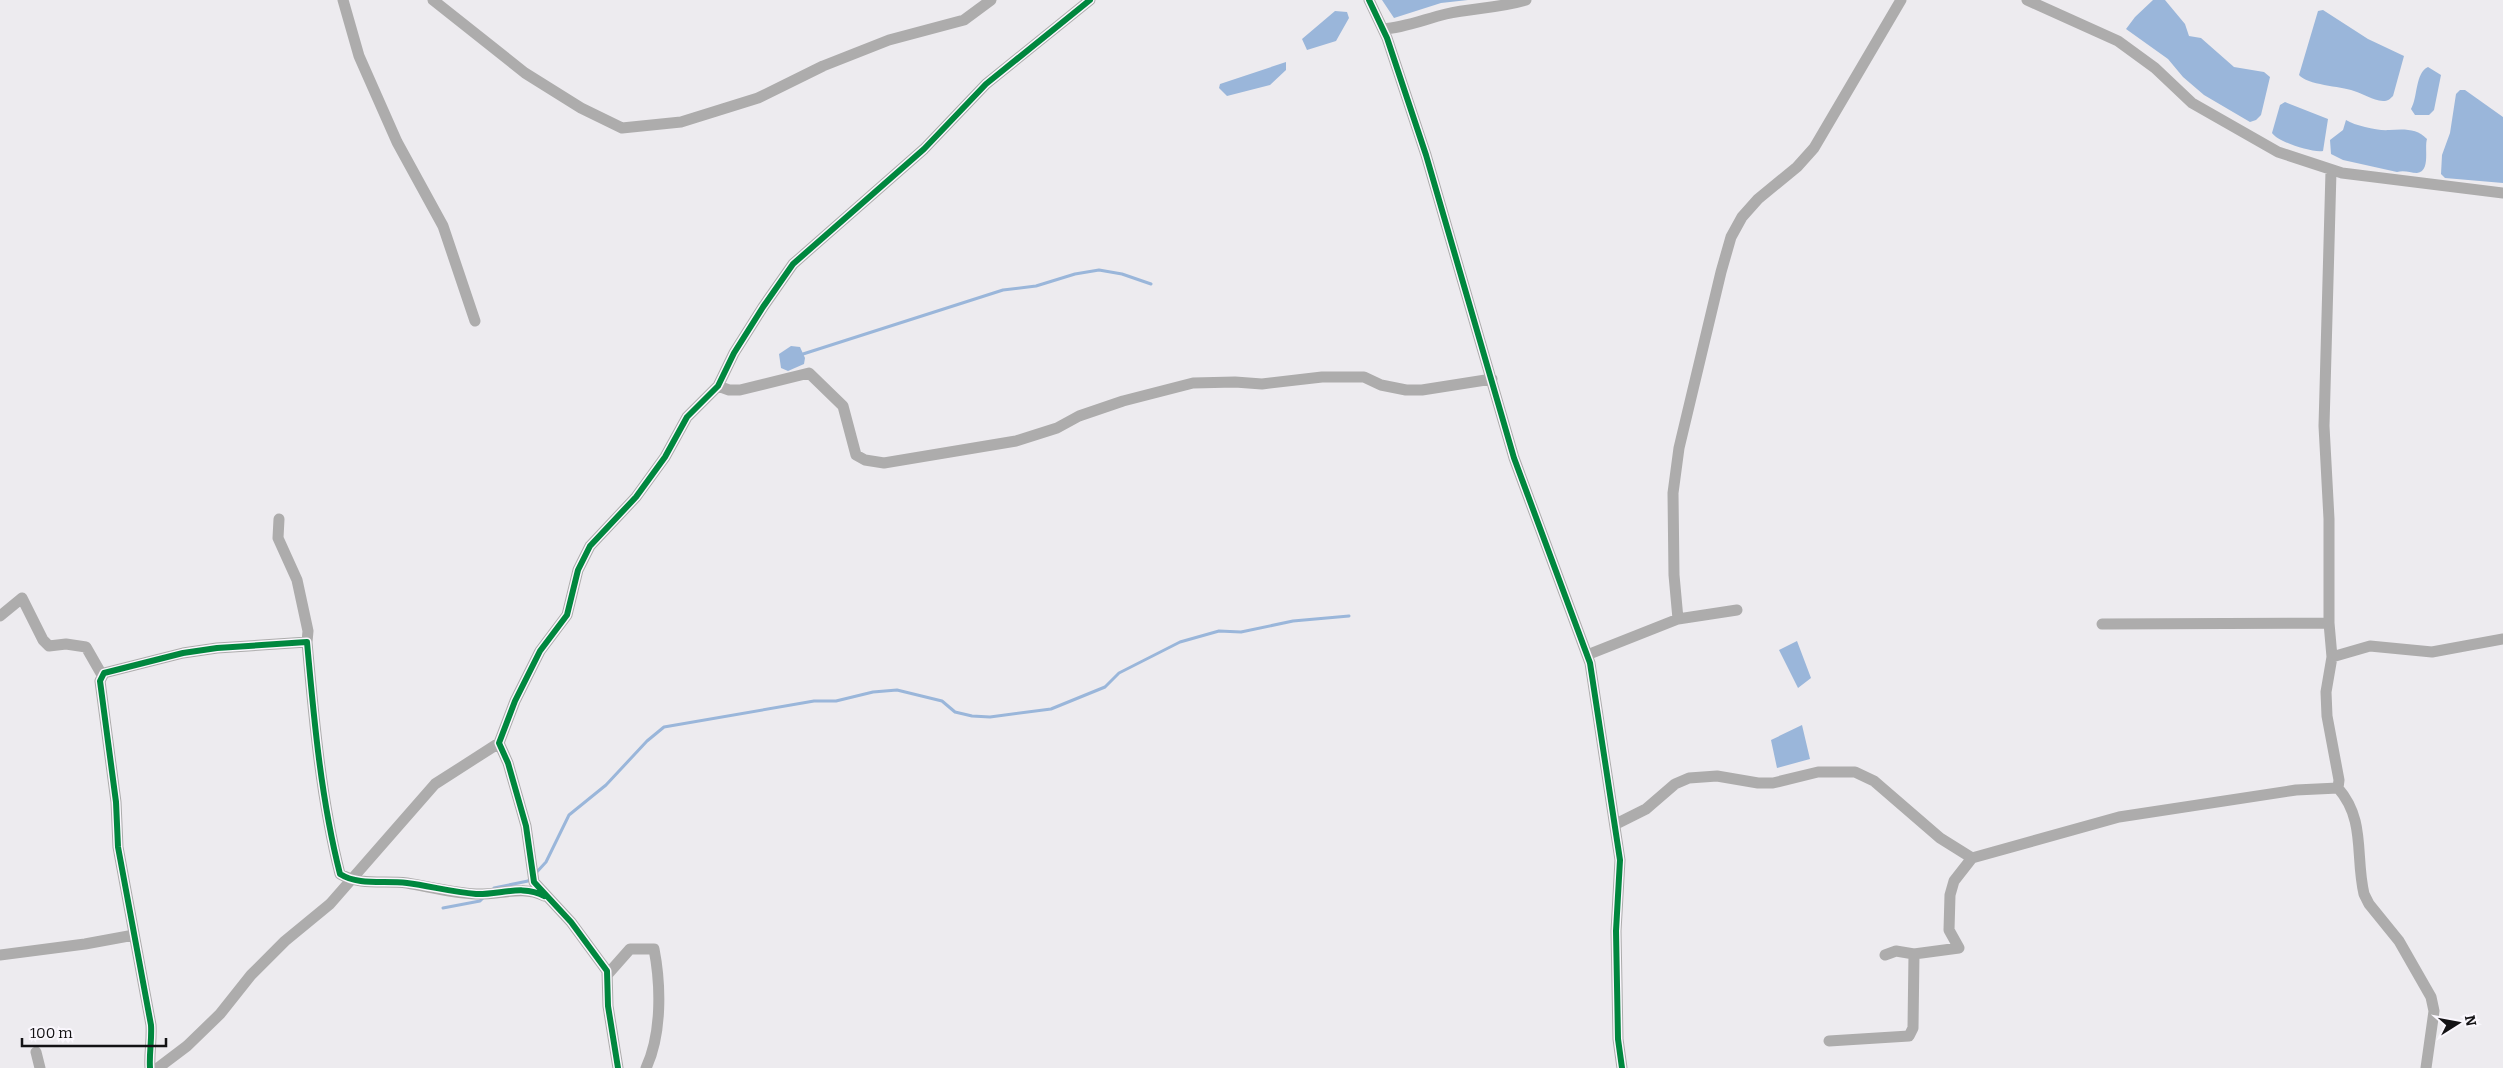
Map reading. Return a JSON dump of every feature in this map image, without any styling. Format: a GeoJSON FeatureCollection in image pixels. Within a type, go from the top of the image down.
{"type":"FeatureCollection","features":[{"type":"Feature","properties":{"kind":"street"},"geometry":{"type":"LineString","coordinates":[[343,0],[359,56],[396,142],[443,226],[475,321]]}},
{"type":"Feature","properties":{"kind":"street"},"geometry":{"type":"LineString","coordinates":[[433,0],[525,73],[581,108],[622,128],[681,122],[758,98],[823,66],[889,40],[964,20],[991,0]]}},
{"type":"Feature","properties":{"kind":"street"},"geometry":{"type":"LineString","coordinates":[[158,1068],[187,1046],[220,1014],[252,975],[285,941],[330,904],[435,784],[499,743],[515,701],[540,651],[567,615],[578,570],[590,546],[636,497],[665,457],[688,417],[718,386],[734,353],[762,307],[793,264],[924,149],[986,84],[1090,0]]}},
{"type":"Feature","properties":{"kind":"street"},"geometry":{"type":"LineString","coordinates":[[1369,0],[1383,30],[1426,155],[1514,458],[1590,663],[1620,860],[1616,931],[1618,1039],[1622,1068]]}},
{"type":"Feature","properties":{"kind":"street"},"geometry":{"type":"LineString","coordinates":[[1383,30],[1396,29],[1449,13],[1508,6],[1526,0]]}},
{"type":"Feature","properties":{"kind":"street"},"geometry":{"type":"LineString","coordinates":[[1678,619],[1674,575],[1673,493],[1679,448],[1731,237],[1742,217],[1758,199],[1797,167],[1814,148],[1901,0]]}},
{"type":"Feature","properties":{"kind":"street"},"geometry":{"type":"LineString","coordinates":[[2027,0],[2090,28],[2124,46],[2138,55],[2178,92],[2209,115],[2278,152],[2331,171],[2425,185],[2503,193]]}},
{"type":"Feature","properties":{"kind":"street"},"geometry":{"type":"LineString","coordinates":[[2331,171],[2324,426],[2329,519],[2329,623],[2332,657],[2326,692],[2327,716],[2339,780],[2338,788],[2348,800],[2355,816],[2364,894],[2369,904],[2399,941],[2431,997],[2434,1011],[2426,1068]]}},
{"type":"Feature","properties":{"kind":"street"},"geometry":{"type":"LineString","coordinates":[[718,386],[729,390],[740,390],[809,373],[843,406],[856,455],[872,462],[892,462],[992,446],[1056,428],[1079,416],[1123,402],[1193,383],[1235,382],[1262,384],[1322,377],[1364,377],[1381,385],[1406,390],[1431,389],[1492,379]]}},
{"type":"Feature","properties":{"kind":"street"},"geometry":{"type":"LineString","coordinates":[[279,519],[278,538],[297,580],[308,631],[307,642],[332,842],[340,874],[351,881],[408,884],[432,889],[487,893],[522,890],[535,891],[546,897]]}},
{"type":"Feature","properties":{"kind":"street"},"geometry":{"type":"LineString","coordinates":[[0,616],[22,598],[43,640],[49,646],[66,644],[86,647],[102,674],[100,681],[118,819],[118,847],[151,1026],[150,1068]]}},
{"type":"Feature","properties":{"kind":"street"},"geometry":{"type":"LineString","coordinates":[[1587,655],[1678,619],[1737,610]]}},
{"type":"Feature","properties":{"kind":"street"},"geometry":{"type":"LineString","coordinates":[[2102,624],[2329,623]]}},
{"type":"Feature","properties":{"kind":"street"},"geometry":{"type":"LineString","coordinates":[[2332,657],[2370,646],[2432,652],[2503,639]]}},
{"type":"Feature","properties":{"kind":"street"},"geometry":{"type":"LineString","coordinates":[[102,674],[183,653],[217,648],[307,642]]}},
{"type":"Feature","properties":{"kind":"street"},"geometry":{"type":"LineString","coordinates":[[499,743],[508,763],[526,826],[533,876],[546,897],[571,922],[607,971],[608,1006],[618,1068]]}},
{"type":"Feature","properties":{"kind":"street"},"geometry":{"type":"LineString","coordinates":[[1616,824],[1646,810],[1675,784],[1690,778],[1717,776],[1758,784],[1818,772],[1855,772],[1874,781],[1940,838],[1972,858]]}},
{"type":"Feature","properties":{"kind":"street"},"geometry":{"type":"LineString","coordinates":[[1885,955],[1896,951],[1914,954],[1959,948],[1949,930],[1950,895],[1954,881],[1972,858],[2119,816],[2305,789],[2338,788]]}},
{"type":"Feature","properties":{"kind":"street"},"geometry":{"type":"LineString","coordinates":[[0,955],[85,944],[134,935]]}},
{"type":"Feature","properties":{"kind":"street"},"geometry":{"type":"LineString","coordinates":[[607,975],[630,949],[654,949],[658,970],[657,1019],[653,1054],[646,1068]]}},
{"type":"Feature","properties":{"kind":"street"},"geometry":{"type":"LineString","coordinates":[[1829,1041],[1909,1036],[1913,1028],[1914,954]]}},
{"type":"Feature","properties":{"kind":"street"},"geometry":{"type":"LineString","coordinates":[[36,1052],[40,1068]]}},
{"type":"Feature","properties":{"kind":"water"},"geometry":{"type":"Polygon","coordinates":[[[1382,0],[1468,0],[1441,3],[1394,18],[1382,0]]]}},
{"type":"Feature","properties":{"kind":"water"},"geometry":{"type":"Polygon","coordinates":[[[2153,0],[2165,0],[2185,24],[2189,36],[2201,38],[2234,67],[2264,72],[2270,77],[2261,115],[2256,120],[2250,122],[2204,95],[2183,77],[2168,59],[2126,29],[2135,17],[2153,0]]]}},
{"type":"Feature","properties":{"kind":"water"},"geometry":{"type":"Polygon","coordinates":[[[2323,10],[2368,39],[2404,56],[2393,96],[2390,99],[2383,101],[2375,99],[2348,89],[2309,81],[2299,75],[2318,11],[2323,10]]]}},
{"type":"Feature","properties":{"kind":"water"},"geometry":{"type":"Polygon","coordinates":[[[1335,11],[1347,12],[1349,18],[1336,41],[1307,50],[1302,39],[1335,11]]]}},
{"type":"Feature","properties":{"kind":"water"},"geometry":{"type":"Polygon","coordinates":[[[1286,62],[1286,70],[1270,85],[1227,96],[1219,88],[1220,84],[1286,62]]]}},
{"type":"Feature","properties":{"kind":"water"},"geometry":{"type":"Polygon","coordinates":[[[2428,67],[2441,75],[2434,110],[2429,115],[2415,115],[2411,109],[2421,74],[2428,67]]]}},
{"type":"Feature","properties":{"kind":"water"},"geometry":{"type":"Polygon","coordinates":[[[2460,90],[2465,90],[2503,117],[2503,183],[2445,178],[2441,174],[2442,155],[2450,133],[2456,94],[2460,90]]]}},
{"type":"Feature","properties":{"kind":"water"},"geometry":{"type":"Polygon","coordinates":[[[2285,102],[2328,119],[2323,151],[2296,146],[2281,140],[2272,133],[2280,105],[2285,102]]]}},
{"type":"Feature","properties":{"kind":"water"},"geometry":{"type":"Polygon","coordinates":[[[2346,120],[2373,129],[2410,130],[2423,135],[2427,139],[2426,164],[2424,168],[2417,173],[2397,172],[2343,160],[2331,154],[2330,140],[2343,130],[2346,120]]]}},
{"type":"Feature","properties":{"kind":"water"},"geometry":{"type":"Polygon","coordinates":[[[791,346],[800,347],[805,358],[804,364],[788,371],[781,368],[779,354],[791,346]]]}},
{"type":"Feature","properties":{"kind":"water"},"geometry":{"type":"Polygon","coordinates":[[[1797,641],[1811,678],[1798,688],[1779,650],[1797,641]]]}},
{"type":"Feature","properties":{"kind":"water"},"geometry":{"type":"Polygon","coordinates":[[[1802,725],[1810,759],[1777,768],[1771,740],[1802,725]]]}},
{"type":"Feature","properties":{"kind":"waterway"},"geometry":{"type":"LineString","coordinates":[[803,354],[1003,290],[1036,286],[1075,274],[1099,270],[1122,274],[1151,284]]}},
{"type":"Feature","properties":{"kind":"waterway"},"geometry":{"type":"LineString","coordinates":[[535,874],[546,862],[569,815],[606,785],[647,741],[664,727],[814,701],[836,701],[873,692],[897,690],[942,701],[955,712],[972,716],[990,717],[1051,709],[1105,687],[1119,673],[1180,642],[1219,631],[1241,632],[1293,621],[1349,616]]}},
{"type":"Feature","properties":{"kind":"waterway"},"geometry":{"type":"LineString","coordinates":[[494,888],[528,881],[531,878]]}},
{"type":"Feature","properties":{"kind":"waterway"},"geometry":{"type":"LineString","coordinates":[[443,908],[480,901],[484,897]]}},
{"type":"Feature","properties":{"kind":"cycle path"},"geometry":{"type":"LineString","coordinates":[[618,1068],[608,1006],[607,971],[571,922],[534,882],[526,826],[508,763],[499,743],[515,701],[540,651],[567,615],[578,570],[590,546],[636,497],[665,457],[687,417],[718,386],[734,353],[793,264],[924,149],[986,84],[1090,0]]}},
{"type":"Feature","properties":{"kind":"cycle path"},"geometry":{"type":"LineString","coordinates":[[1369,0],[1387,38],[1426,155],[1514,458],[1590,663],[1620,860],[1616,931],[1618,1039],[1622,1068]]}},
{"type":"Feature","properties":{"kind":"cycle path"},"geometry":{"type":"LineString","coordinates":[[150,1068],[151,1025],[118,847],[116,802],[100,681],[104,673],[183,653],[217,648],[307,642],[323,788],[340,874],[355,880],[407,883],[476,894],[519,890],[544,896]]}}]}
